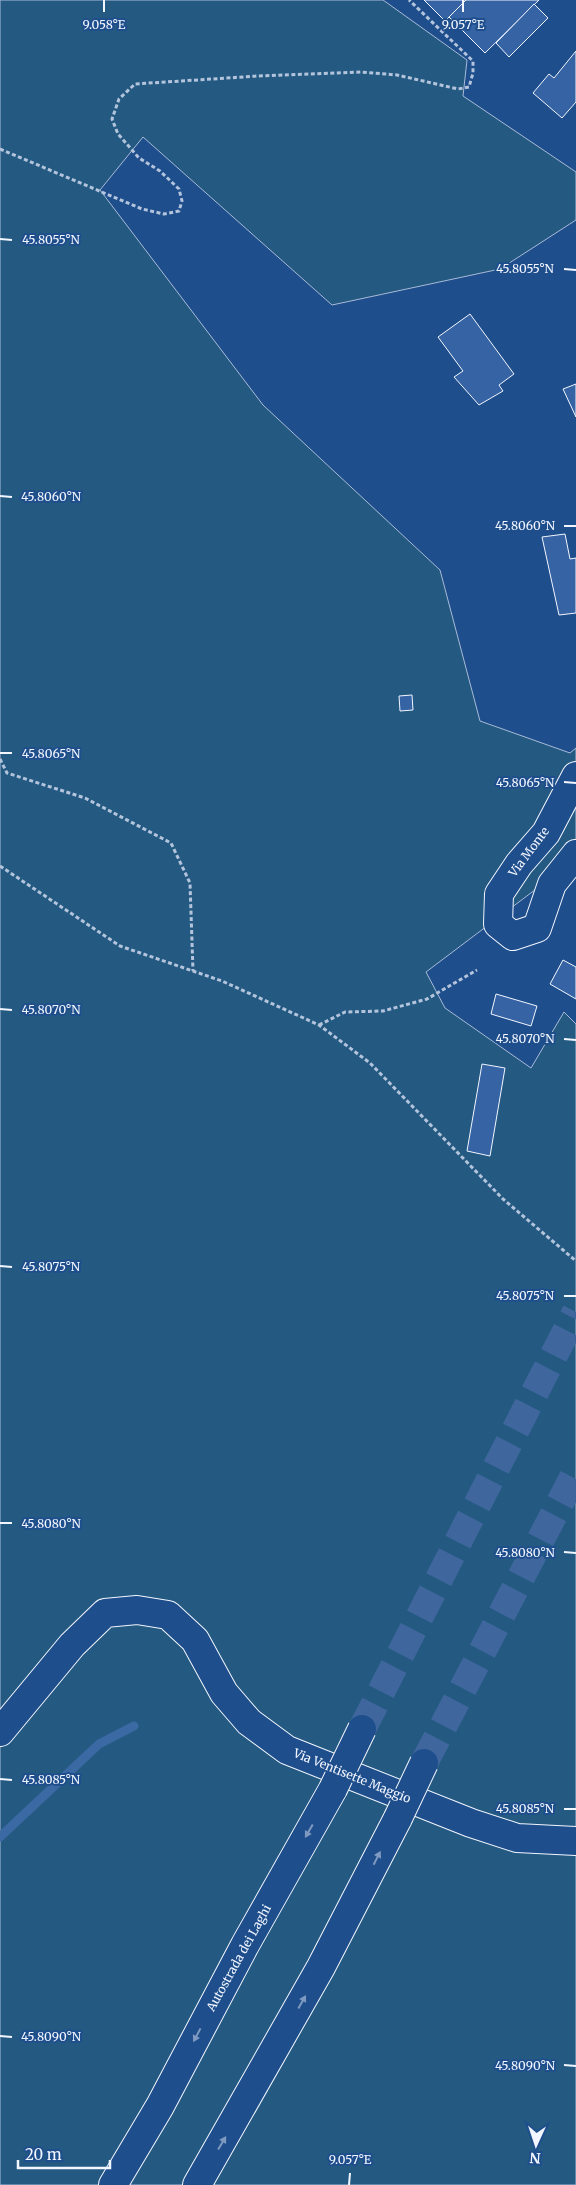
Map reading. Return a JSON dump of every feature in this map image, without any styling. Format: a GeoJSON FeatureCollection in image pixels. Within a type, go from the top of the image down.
{"type":"FeatureCollection","features":[{"type":"Feature","properties":{"kind":"main road","name":"Via Monte"},"geometry":{"type":"LineString","coordinates":[[576,776],[546,833],[519,864],[500,894],[498,924],[513,936],[537,928],[552,884],[576,854]]}},
{"type":"Feature","properties":{"kind":"main road","name":"Via Ventisette Maggio"},"geometry":{"type":"LineString","coordinates":[[0,1732],[72,1645],[105,1613],[137,1610],[168,1615],[195,1640],[224,1693],[249,1722],[287,1750],[489,1829],[518,1838],[576,1841]]}},
{"type":"Feature","properties":{"kind":"main road","name":"Autostrada dei Laghi"},"geometry":{"type":"LineString","coordinates":[[113,2185],[160,2106],[245,1945],[333,1788],[362,1730]]}},
{"type":"Feature","properties":{"kind":"main road"},"geometry":{"type":"LineString","coordinates":[[197,2185],[321,1968],[424,1763]]}},
{"type":"Feature","properties":{"kind":"path"},"geometry":{"type":"LineString","coordinates":[[0,148],[142,209],[164,214],[179,211],[182,201],[179,189],[160,171],[138,158],[118,134],[112,119],[119,99],[134,84],[361,72],[397,75],[458,90],[469,88],[473,73],[473,61],[409,0]]}},
{"type":"Feature","properties":{"kind":"path"},"geometry":{"type":"LineString","coordinates":[[0,759],[7,773],[85,798],[171,843],[190,883],[193,971]]}},
{"type":"Feature","properties":{"kind":"path"},"geometry":{"type":"LineString","coordinates":[[0,866],[120,946],[222,981],[319,1024],[370,1063],[502,1199],[576,1261]]}},
{"type":"Feature","properties":{"kind":"path"},"geometry":{"type":"LineString","coordinates":[[319,1024],[345,1012],[383,1011],[427,999],[477,970]]}},
{"type":"Feature","properties":{"kind":"shaded area"},"geometry":{"type":"Polygon","coordinates":[[[0,0],[383,0],[467,60],[463,96],[576,172],[576,220],[500,269],[332,305],[143,137],[100,190],[263,405],[440,570],[480,721],[570,753],[576,748],[576,859],[426,972],[445,1008],[531,1068],[564,1012],[576,1024],[576,2185],[0,2185],[0,0]]]}},
{"type":"Feature","properties":{"kind":"building"},"geometry":{"type":"Polygon","coordinates":[[[424,0],[466,0],[445,21],[424,0]]]}},
{"type":"Feature","properties":{"kind":"building"},"geometry":{"type":"Polygon","coordinates":[[[466,0],[539,0],[485,53],[449,17],[466,0]]]}},
{"type":"Feature","properties":{"kind":"building"},"geometry":{"type":"Polygon","coordinates":[[[534,4],[548,18],[509,57],[496,43],[534,4]]]}},
{"type":"Feature","properties":{"kind":"building"},"geometry":{"type":"Polygon","coordinates":[[[576,51],[576,102],[562,118],[533,93],[549,74],[554,78],[576,51]]]}},
{"type":"Feature","properties":{"kind":"building"},"geometry":{"type":"Polygon","coordinates":[[[470,314],[514,374],[499,385],[503,391],[479,405],[454,377],[463,371],[438,337],[470,314]]]}},
{"type":"Feature","properties":{"kind":"building"},"geometry":{"type":"Polygon","coordinates":[[[576,384],[576,417],[563,389],[576,384]]]}},
{"type":"Feature","properties":{"kind":"building"},"geometry":{"type":"Polygon","coordinates":[[[565,534],[570,559],[576,558],[576,613],[559,615],[542,537],[565,534]]]}},
{"type":"Feature","properties":{"kind":"building"},"geometry":{"type":"Polygon","coordinates":[[[412,695],[413,710],[400,711],[399,696],[412,695]]]}},
{"type":"Feature","properties":{"kind":"building"},"geometry":{"type":"Polygon","coordinates":[[[563,960],[576,967],[576,999],[550,984],[563,960]]]}},
{"type":"Feature","properties":{"kind":"building"},"geometry":{"type":"Polygon","coordinates":[[[496,994],[537,1006],[531,1026],[491,1014],[496,994]]]}},
{"type":"Feature","properties":{"kind":"building"},"geometry":{"type":"Polygon","coordinates":[[[482,1064],[505,1068],[490,1156],[467,1151],[482,1064]]]}},
{"type":"Feature","properties":{"kind":"waterway"},"geometry":{"type":"LineString","coordinates":[[0,1837],[99,1744],[134,1726]]}},
{"type":"Feature","properties":{"kind":"tunnel"},"geometry":{"type":"LineString","coordinates":[[362,1729],[576,1312]]}},
{"type":"Feature","properties":{"kind":"tunnel"},"geometry":{"type":"LineString","coordinates":[[424,1763],[576,1472]]}}]}
